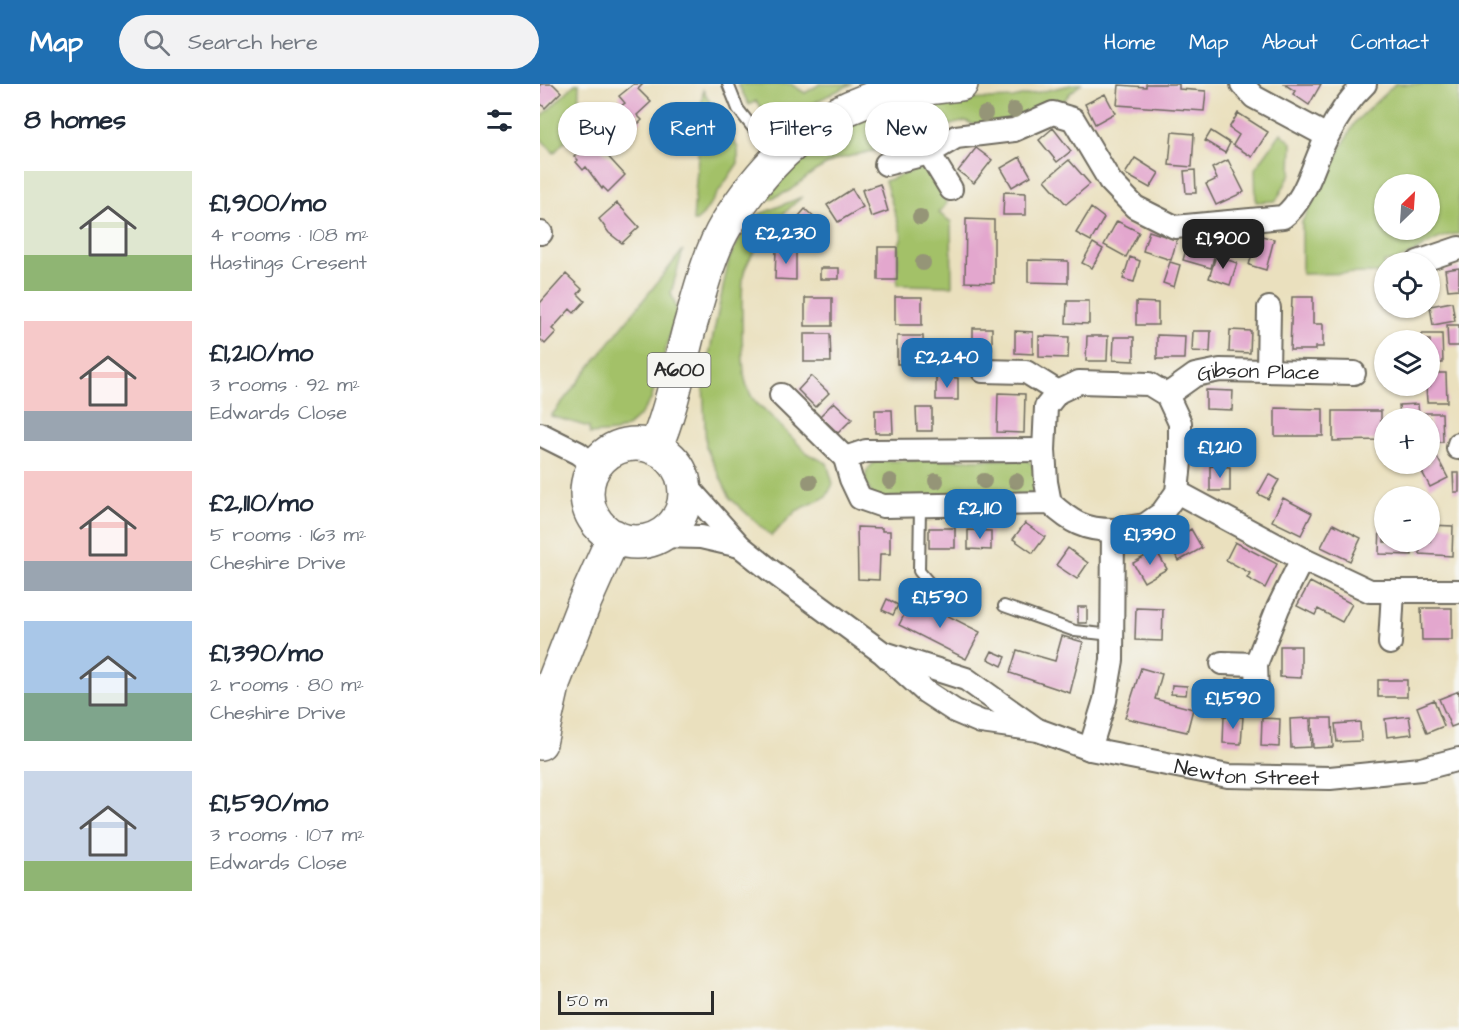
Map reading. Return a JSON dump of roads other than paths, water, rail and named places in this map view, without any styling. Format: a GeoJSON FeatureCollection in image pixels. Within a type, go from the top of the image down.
{"type":"FeatureCollection","features":[{"type":"Feature","properties":{"kind":"main road","name":"A600"},"geometry":{"type":"LineString","coordinates":[[655,448],[665,424],[701,291],[725,226],[777,158],[799,139],[832,117],[862,102],[896,93],[962,84]]}},
{"type":"Feature","properties":{"kind":"main road"},"geometry":{"type":"LineString","coordinates":[[642,444],[655,448],[676,464],[684,483],[685,502],[673,525],[659,537],[644,541],[628,541],[600,527],[591,513],[587,497],[589,481],[595,466],[616,448],[642,444]]}},
{"type":"Feature","properties":{"kind":"main road"},"geometry":{"type":"LineString","coordinates":[[540,743],[554,681],[585,601],[614,536]]}},
{"type":"Feature","properties":{"kind":"street"},"geometry":{"type":"LineString","coordinates":[[1242,84],[1254,97],[1327,136]]}},
{"type":"Feature","properties":{"kind":"street"},"geometry":{"type":"LineString","coordinates":[[949,141],[956,137],[1014,130],[1053,113],[1063,115],[1073,119],[1110,181],[1135,207],[1175,227],[1282,217],[1295,208],[1327,136],[1352,96],[1365,84]]}},
{"type":"Feature","properties":{"kind":"street"},"geometry":{"type":"LineString","coordinates":[[886,164],[917,156]]}},
{"type":"Feature","properties":{"kind":"street"},"geometry":{"type":"LineString","coordinates":[[931,156],[951,189]]}},
{"type":"Feature","properties":{"kind":"street"},"geometry":{"type":"LineString","coordinates":[[1440,254],[1459,248]]}},
{"type":"Feature","properties":{"kind":"street"},"geometry":{"type":"LineString","coordinates":[[1268,371],[1269,308]]}},
{"type":"Feature","properties":{"kind":"street","name":"Gibson Place"},"geometry":{"type":"LineString","coordinates":[[1167,395],[1195,375],[1220,370],[1354,373]]}},
{"type":"Feature","properties":{"kind":"street"},"geometry":{"type":"LineString","coordinates":[[983,371],[1026,372],[1058,392]]}},
{"type":"Feature","properties":{"kind":"street"},"geometry":{"type":"LineString","coordinates":[[1079,382],[1149,384],[1167,395],[1180,423],[1180,462],[1177,492],[1162,513],[1145,525],[1113,530],[1094,530],[1069,520],[1050,503],[1044,450],[1046,407],[1058,392],[1079,382]]}},
{"type":"Feature","properties":{"kind":"street"},"geometry":{"type":"LineString","coordinates":[[781,395],[845,459],[860,498],[883,506],[1050,503]]}},
{"type":"Feature","properties":{"kind":"street"},"geometry":{"type":"LineString","coordinates":[[540,434],[578,453],[595,466]]}},
{"type":"Feature","properties":{"kind":"street"},"geometry":{"type":"LineString","coordinates":[[845,459],[866,450],[1044,450]]}},
{"type":"Feature","properties":{"kind":"street"},"geometry":{"type":"LineString","coordinates":[[684,483],[740,546]]}},
{"type":"Feature","properties":{"kind":"street"},"geometry":{"type":"LineString","coordinates":[[1177,492],[1302,559],[1370,591],[1459,591]]}},
{"type":"Feature","properties":{"kind":"street"},"geometry":{"type":"LineString","coordinates":[[1090,749],[1105,700],[1112,660],[1113,530]]}},
{"type":"Feature","properties":{"kind":"street"},"geometry":{"type":"LineString","coordinates":[[659,537],[701,537],[740,546]]}},
{"type":"Feature","properties":{"kind":"street","name":"Newton Street"},"geometry":{"type":"LineString","coordinates":[[740,546],[883,653],[926,692],[956,711],[981,722],[1038,730],[1090,749],[1239,776],[1330,778],[1421,769],[1459,759]]}},
{"type":"Feature","properties":{"kind":"street"},"geometry":{"type":"LineString","coordinates":[[1257,693],[1256,664],[1278,608],[1302,559]]}},
{"type":"Feature","properties":{"kind":"street"},"geometry":{"type":"LineString","coordinates":[[1390,643],[1393,591]]}},
{"type":"Feature","properties":{"kind":"street","name":"Newton Street"},"geometry":{"type":"LineString","coordinates":[[883,653],[966,679],[1038,730]]}},
{"type":"Feature","properties":{"kind":"street"},"geometry":{"type":"LineString","coordinates":[[1222,663],[1256,664]]}},
{"type":"Feature","properties":{"kind":"lane"},"geometry":{"type":"LineString","coordinates":[[728,84],[742,116],[777,158]]}},
{"type":"Feature","properties":{"kind":"lane"},"geometry":{"type":"LineString","coordinates":[[920,506],[919,570],[931,585]]}},
{"type":"Feature","properties":{"kind":"lane"},"geometry":{"type":"LineString","coordinates":[[1004,606],[1075,631],[1112,635]]}}]}
